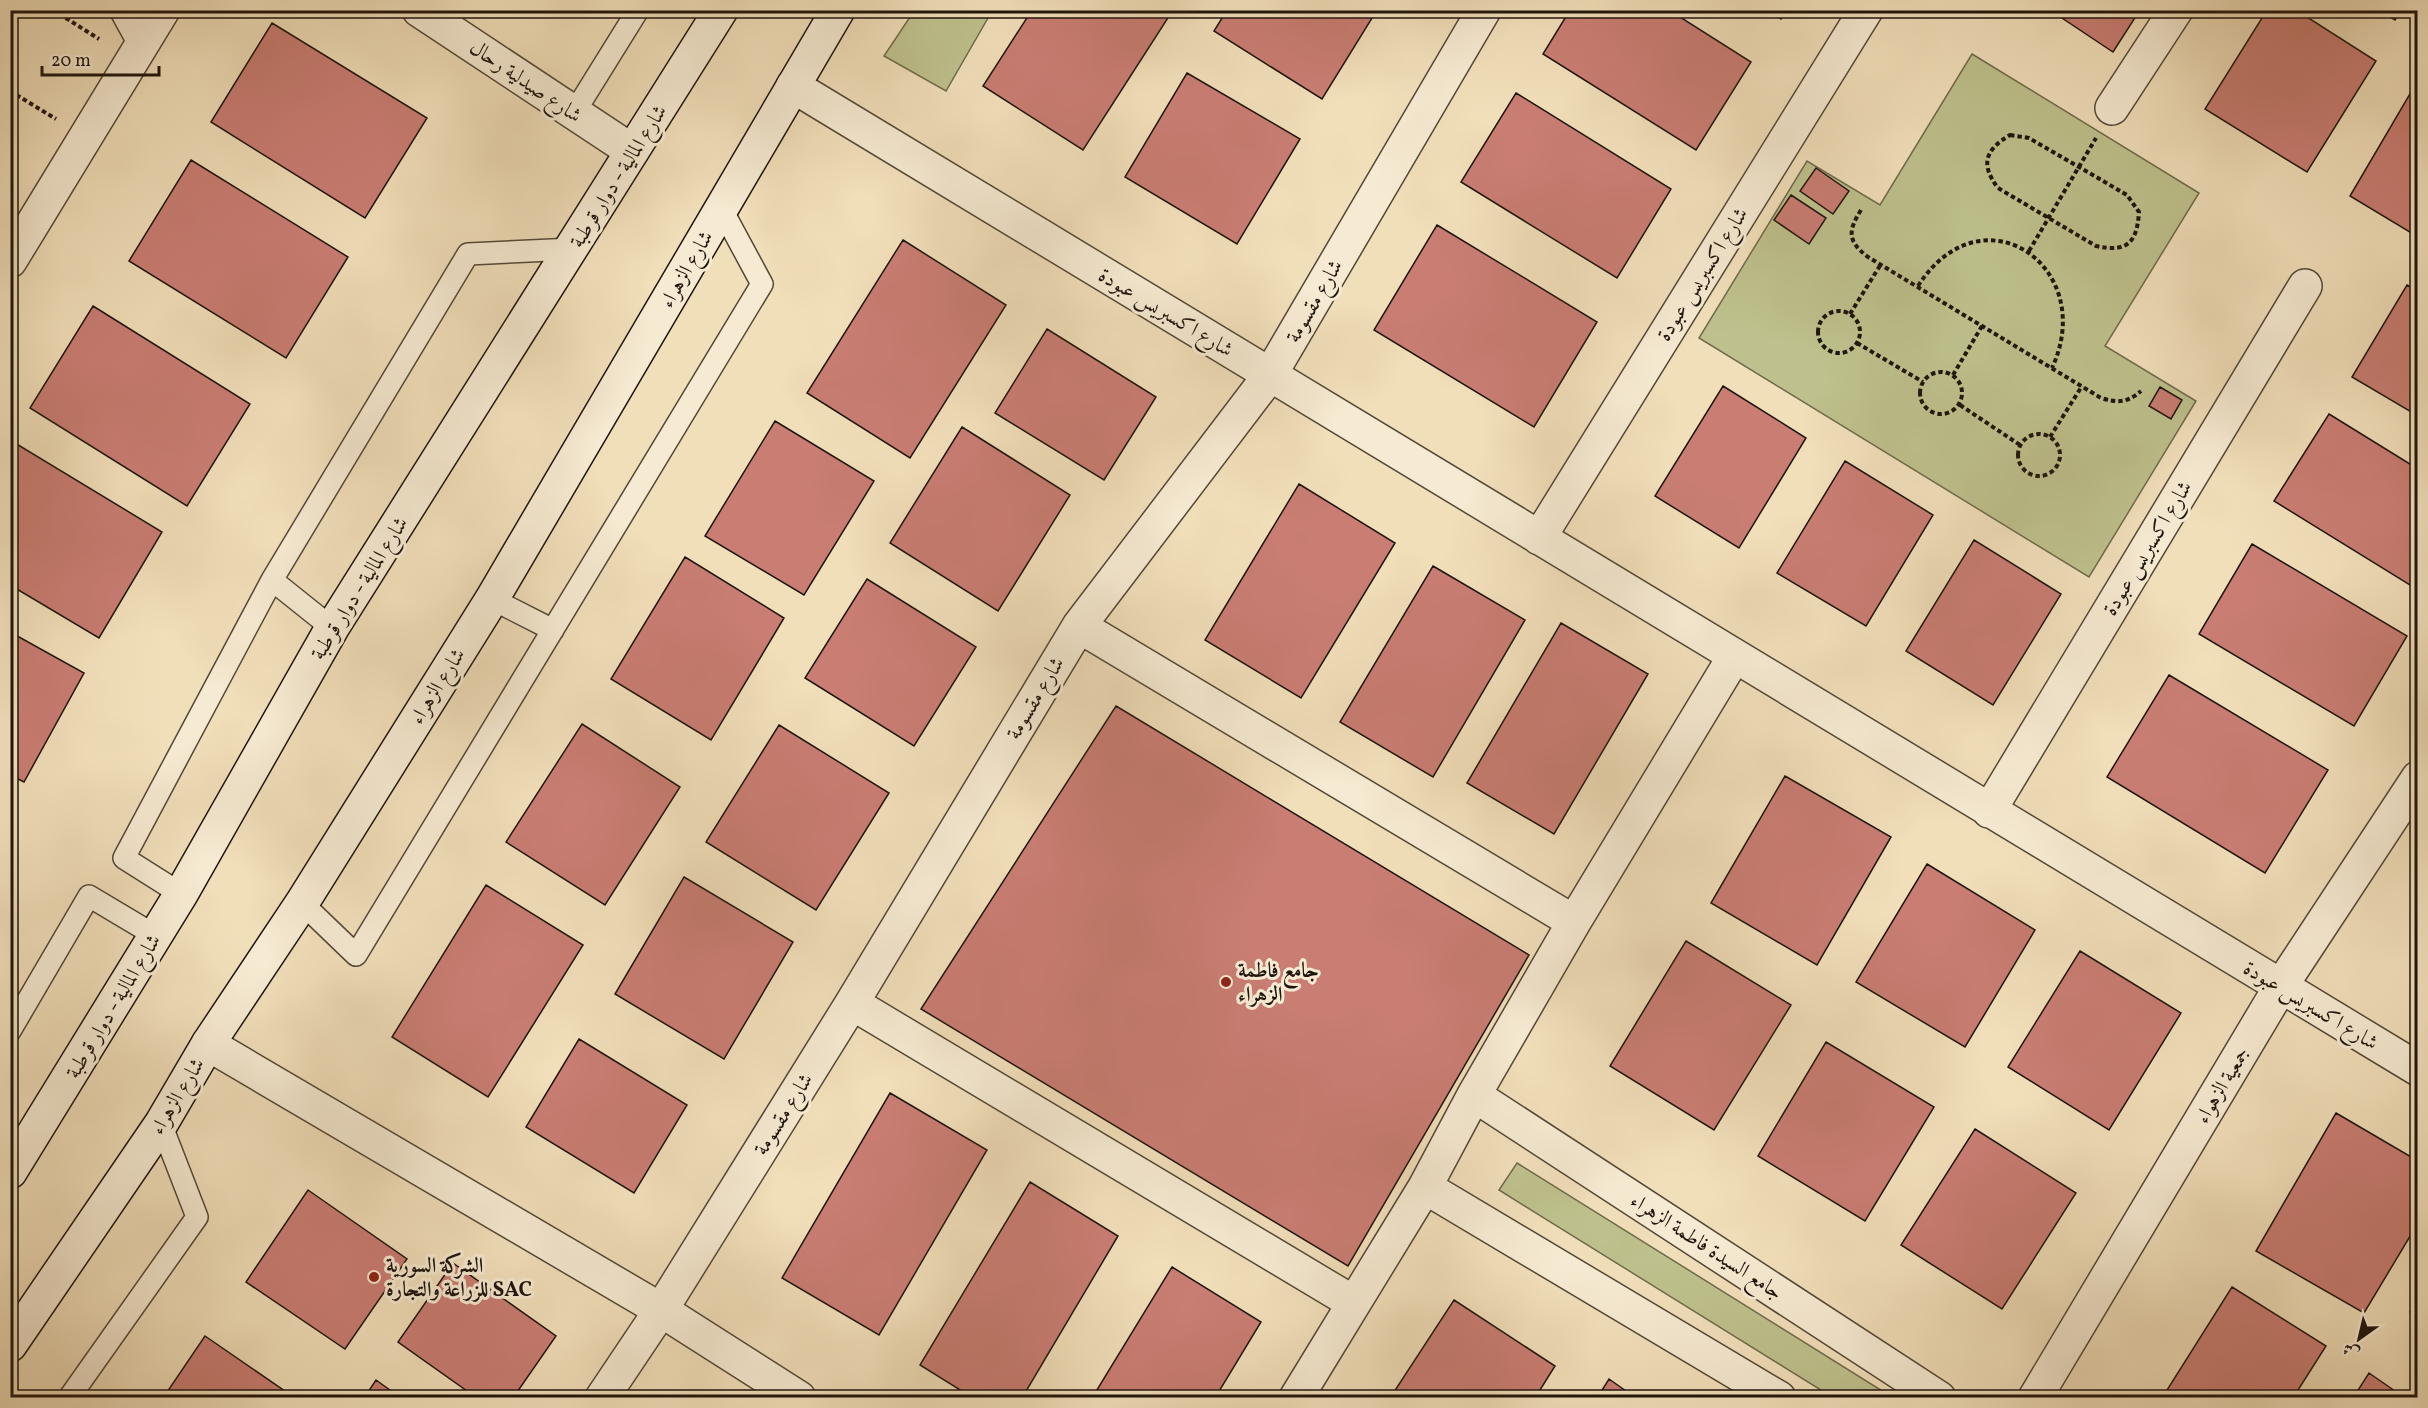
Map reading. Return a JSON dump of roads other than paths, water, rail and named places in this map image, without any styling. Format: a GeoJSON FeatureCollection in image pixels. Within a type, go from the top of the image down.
{"type":"FeatureCollection","features":[{"type":"Feature","properties":{"kind":"street"},"geometry":{"type":"LineString","coordinates":[[127,10],[139,51]]}},
{"type":"Feature","properties":{"kind":"street"},"geometry":{"type":"LineString","coordinates":[[10,261],[163,10]]}},
{"type":"Feature","properties":{"kind":"street","name":"شارع صيدلية رحال"},"geometry":{"type":"LineString","coordinates":[[419,10],[632,152]]}},
{"type":"Feature","properties":{"kind":"street","name":"شارع المالية - دوار قرطبة"},"geometry":{"type":"LineString","coordinates":[[10,1172],[181,894],[332,628],[573,249],[721,10]]}},
{"type":"Feature","properties":{"kind":"street","name":"شارع الزهراء"},"geometry":{"type":"LineString","coordinates":[[10,1346],[161,1124],[208,1044],[302,903],[492,598],[838,10]]}},
{"type":"Feature","properties":{"kind":"street","name":"شارع مقسومة"},"geometry":{"type":"LineString","coordinates":[[602,1398],[661,1310],[852,1003],[1079,626],[1270,375],[1484,10]]}},
{"type":"Feature","properties":{"kind":"street","name":"شارع اكسبريس عبودة"},"geometry":{"type":"LineString","coordinates":[[1539,538],[1866,10]]}},
{"type":"Feature","properties":{"kind":"street"},"geometry":{"type":"LineString","coordinates":[[2112,108],[2176,10]]}},
{"type":"Feature","properties":{"kind":"street","name":"شارع اكسبريس عبودة"},"geometry":{"type":"LineString","coordinates":[[793,86],[2418,1069]]}},
{"type":"Feature","properties":{"kind":"street","name":"شارع اكسبريس عبودة"},"geometry":{"type":"LineString","coordinates":[[1989,811],[2305,286]]}},
{"type":"Feature","properties":{"kind":"street"},"geometry":{"type":"LineString","coordinates":[[1079,626],[1574,922]]}},
{"type":"Feature","properties":{"kind":"street"},"geometry":{"type":"LineString","coordinates":[[1296,1398],[1425,1186],[1474,1095],[1574,922],[1734,657]]}},
{"type":"Feature","properties":{"kind":"street","name":"جمعية الزهواء"},"geometry":{"type":"LineString","coordinates":[[2035,1398],[2281,986],[2418,778]]}},
{"type":"Feature","properties":{"kind":"street"},"geometry":{"type":"LineString","coordinates":[[852,1003],[1354,1302]]}},
{"type":"Feature","properties":{"kind":"street"},"geometry":{"type":"LineString","coordinates":[[208,1044],[661,1310],[799,1398]]}},
{"type":"Feature","properties":{"kind":"street","name":"جامع السيدة فاطمة الزهراء"},"geometry":{"type":"LineString","coordinates":[[1474,1095],[1940,1398]]}},
{"type":"Feature","properties":{"kind":"street"},"geometry":{"type":"LineString","coordinates":[[1425,1186],[1779,1398]]}},
{"type":"Feature","properties":{"kind":"lane"},"geometry":{"type":"LineString","coordinates":[[574,113],[638,10]]}},
{"type":"Feature","properties":{"kind":"lane"},"geometry":{"type":"LineString","coordinates":[[302,903],[356,955],[762,284],[721,208]]}},
{"type":"Feature","properties":{"kind":"lane"},"geometry":{"type":"LineString","coordinates":[[181,894],[124,858],[272,580],[468,254],[573,249]]}},
{"type":"Feature","properties":{"kind":"lane"},"geometry":{"type":"LineString","coordinates":[[272,580],[332,628]]}},
{"type":"Feature","properties":{"kind":"lane"},"geometry":{"type":"LineString","coordinates":[[492,598],[553,630]]}},
{"type":"Feature","properties":{"kind":"lane"},"geometry":{"type":"LineString","coordinates":[[10,1031],[89,896],[156,936]]}},
{"type":"Feature","properties":{"kind":"lane"},"geometry":{"type":"LineString","coordinates":[[69,1398],[197,1218],[161,1124]]}},
{"type":"Feature","properties":{"kind":"place","name":"جامع فاطمة الزهراء"},"geometry":{"type":"Point","coordinates":[1226,982]}},
{"type":"Feature","properties":{"kind":"place","name":"الشركة السورية للزراعة والتجارة SAC"},"geometry":{"type":"Point","coordinates":[374,1277]}}]}
